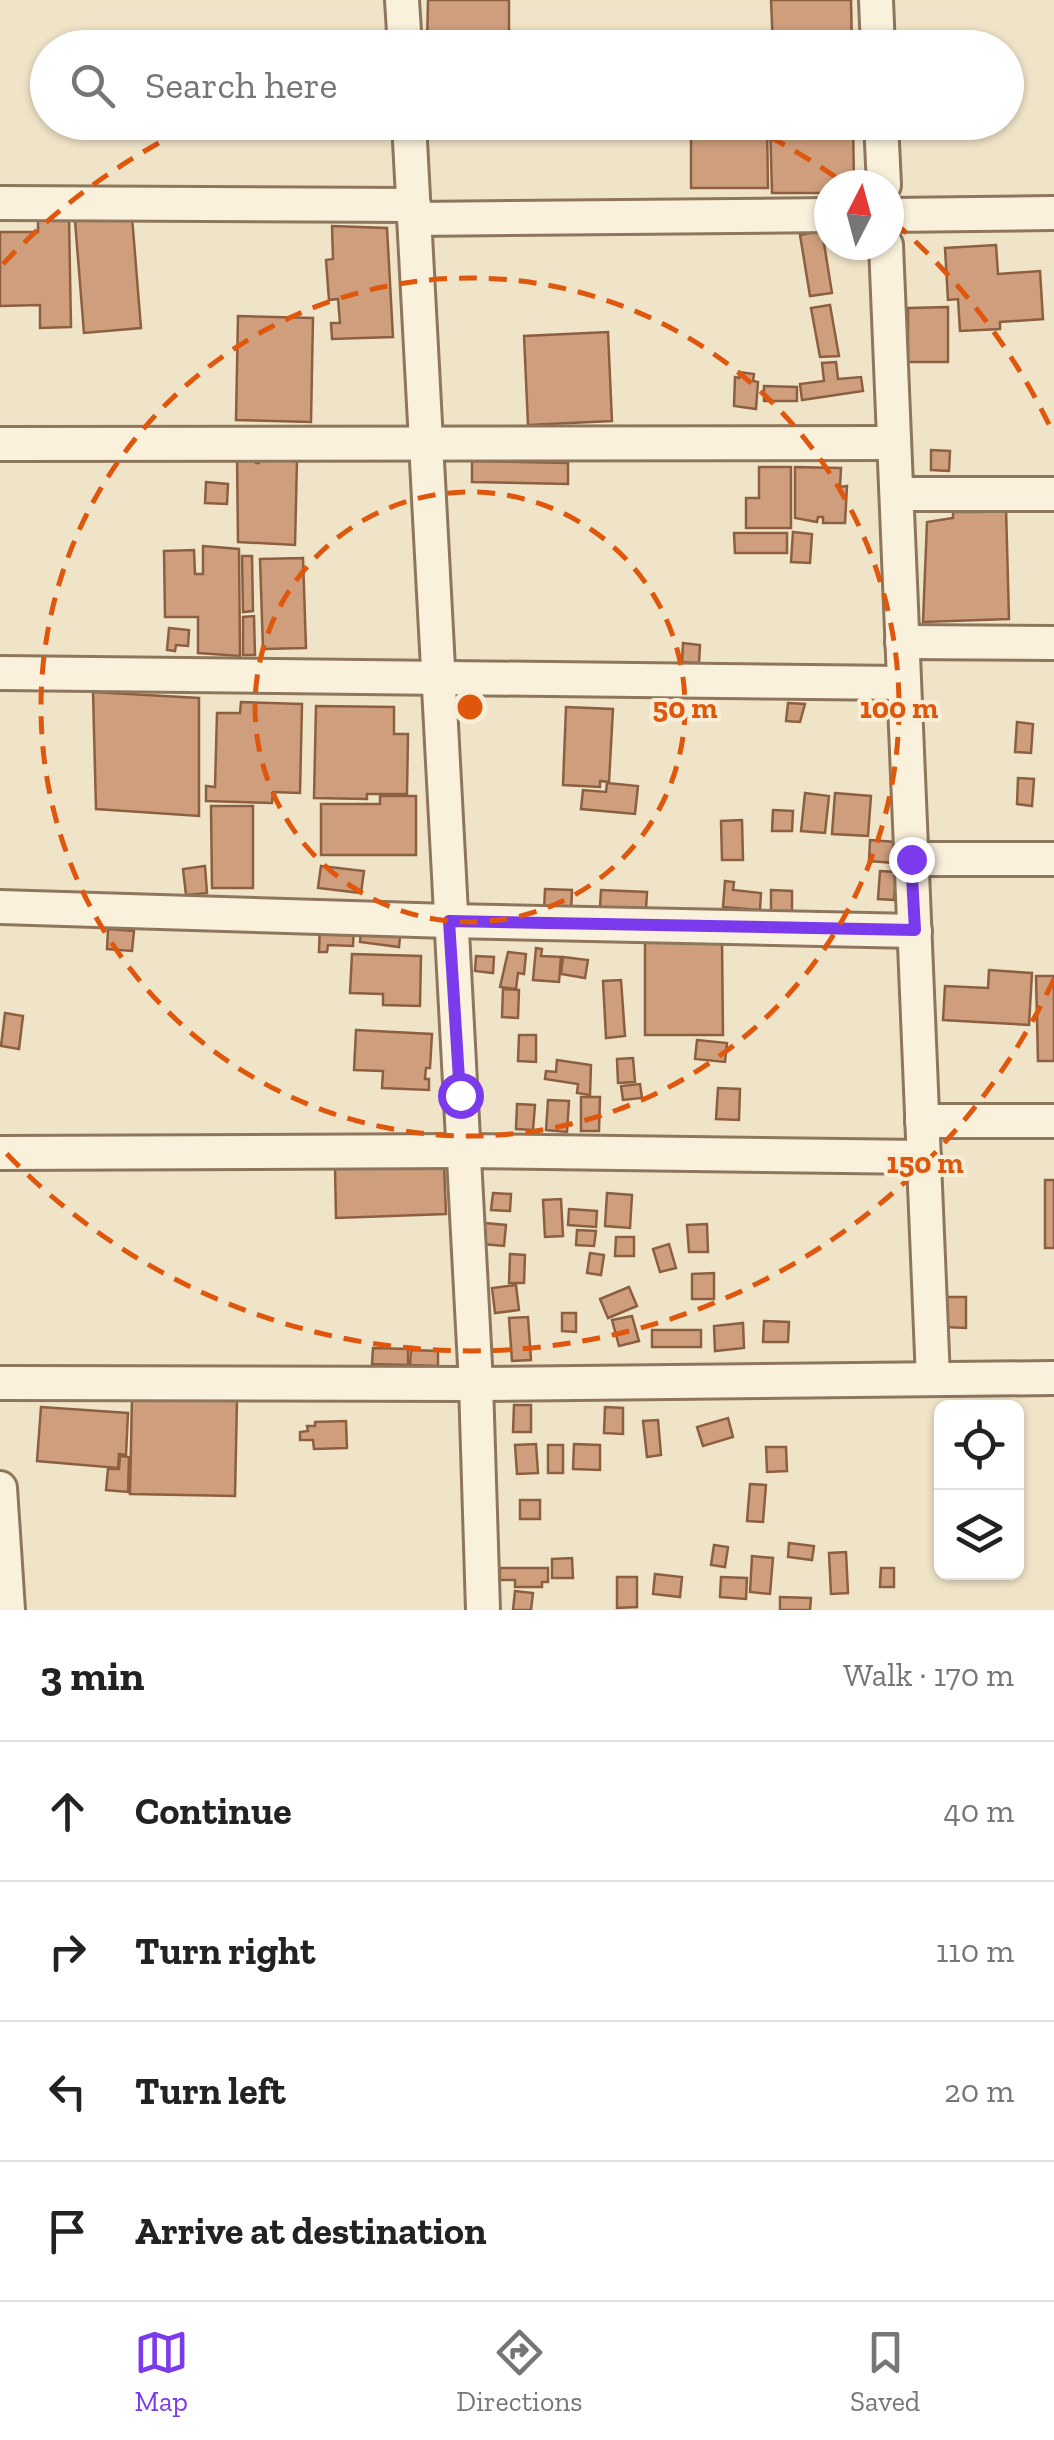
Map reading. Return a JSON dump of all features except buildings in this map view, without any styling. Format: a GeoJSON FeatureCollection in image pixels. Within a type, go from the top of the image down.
{"type":"FeatureCollection","features":[{"type":"Feature","properties":{"kind":"street"},"geometry":{"type":"LineString","coordinates":[[402,0],[404,30]]}},
{"type":"Feature","properties":{"kind":"street"},"geometry":{"type":"LineString","coordinates":[[876,0],[877,30]]}},
{"type":"Feature","properties":{"kind":"street"},"geometry":{"type":"LineString","coordinates":[[410,140],[476,1384],[482,1610]]}},
{"type":"Feature","properties":{"kind":"street"},"geometry":{"type":"LineString","coordinates":[[882,140],[883,170]]}},
{"type":"Feature","properties":{"kind":"street"},"geometry":{"type":"LineString","coordinates":[[0,204],[814,216]]}},
{"type":"Feature","properties":{"kind":"street"},"geometry":{"type":"LineString","coordinates":[[904,215],[1054,214]]}},
{"type":"Feature","properties":{"kind":"street"},"geometry":{"type":"LineString","coordinates":[[887,260],[933,1379]]}},
{"type":"Feature","properties":{"kind":"street"},"geometry":{"type":"LineString","coordinates":[[0,444],[894,442]]}},
{"type":"Feature","properties":{"kind":"street"},"geometry":{"type":"LineString","coordinates":[[896,494],[1054,494]]}},
{"type":"Feature","properties":{"kind":"street"},"geometry":{"type":"LineString","coordinates":[[902,642],[1054,643]]}},
{"type":"Feature","properties":{"kind":"street"},"geometry":{"type":"LineString","coordinates":[[0,673],[904,683]]}},
{"type":"Feature","properties":{"kind":"street"},"geometry":{"type":"LineString","coordinates":[[911,859],[1054,859]]}},
{"type":"Feature","properties":{"kind":"street"},"geometry":{"type":"LineString","coordinates":[[0,907],[915,930]]}},
{"type":"Feature","properties":{"kind":"street"},"geometry":{"type":"LineString","coordinates":[[922,1121],[1054,1121]]}},
{"type":"Feature","properties":{"kind":"street"},"geometry":{"type":"LineString","coordinates":[[0,1152],[463,1151],[924,1157]]}},
{"type":"Feature","properties":{"kind":"street"},"geometry":{"type":"LineString","coordinates":[[0,1383],[476,1384],[1054,1378]]}},
{"type":"Feature","properties":{"kind":"street"},"geometry":{"type":"LineString","coordinates":[[0,1488],[8,1610]]}},
{"type":"Feature","properties":{"kind":"route"},"geometry":{"type":"LineString","coordinates":[[460,1095],[449,921],[915,930],[911,859]]}}]}
